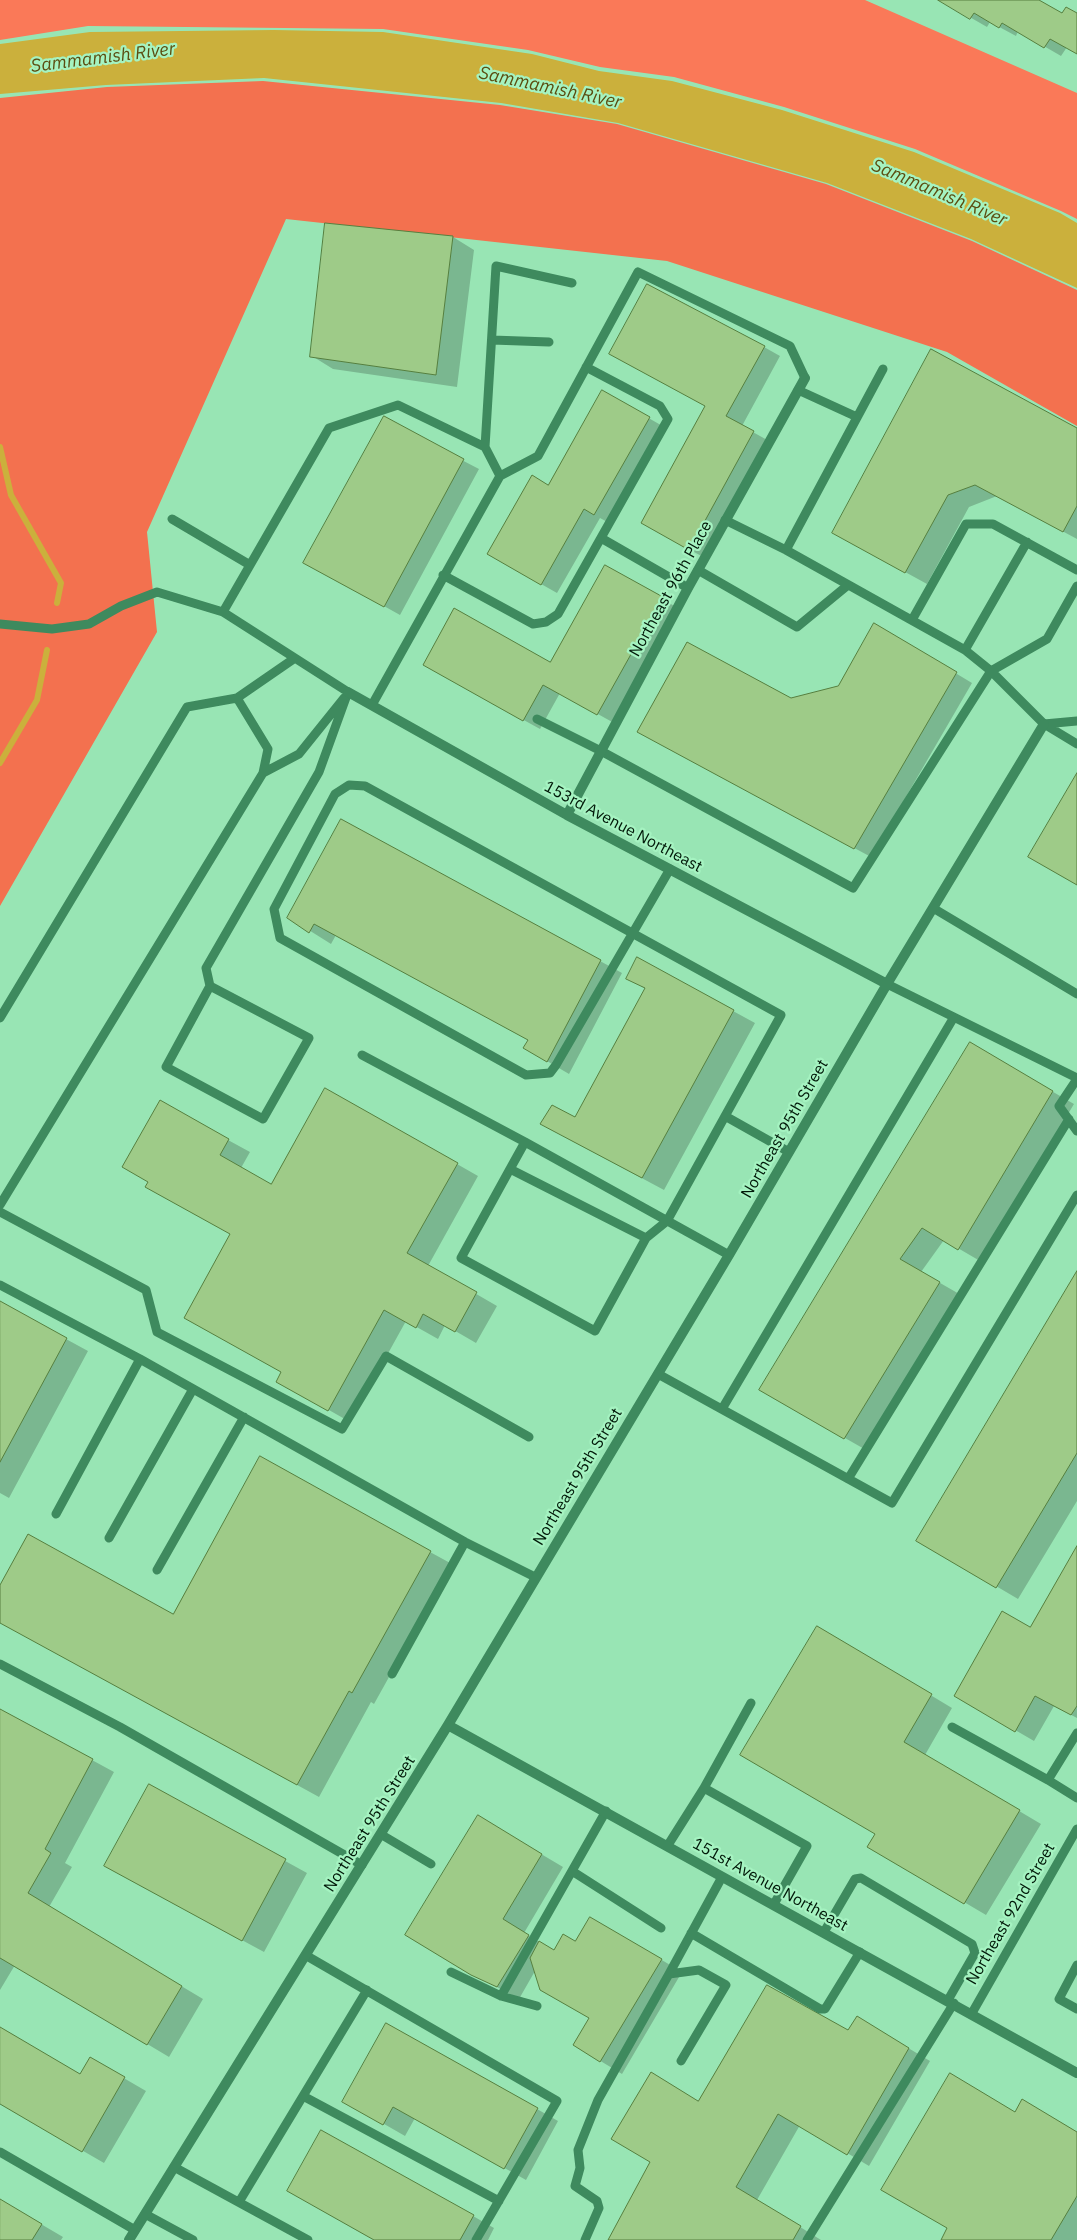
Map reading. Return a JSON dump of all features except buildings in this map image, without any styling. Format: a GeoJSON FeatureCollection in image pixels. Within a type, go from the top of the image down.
{"type":"FeatureCollection","features":[{"type":"Feature","properties":{"kind":"street","name":"Northeast 96th Place"},"geometry":{"type":"LineString","coordinates":[[567,815],[688,588],[805,378]]}},
{"type":"Feature","properties":{"kind":"street","name":"153rd Avenue Northeast"},"geometry":{"type":"LineString","coordinates":[[348,692],[567,815],[887,984]]}},
{"type":"Feature","properties":{"kind":"street","name":"Northeast 95th Street"},"geometry":{"type":"LineString","coordinates":[[129,2240],[362,1864],[382,1835],[729,1255],[887,984],[1044,724]]}},
{"type":"Feature","properties":{"kind":"street","name":"151st Avenue Northeast"},"geometry":{"type":"LineString","coordinates":[[448,1725],[972,2013],[1077,2073]]}},
{"type":"Feature","properties":{"kind":"lane"},"geometry":{"type":"LineString","coordinates":[[500,476],[485,447],[496,266],[572,283]]}},
{"type":"Feature","properties":{"kind":"lane"},"geometry":{"type":"LineString","coordinates":[[372,705],[500,476],[538,456],[638,272],[790,346],[805,378]]}},
{"type":"Feature","properties":{"kind":"lane"},"geometry":{"type":"LineString","coordinates":[[492,340],[549,342]]}},
{"type":"Feature","properties":{"kind":"lane"},"geometry":{"type":"LineString","coordinates":[[444,575],[533,624],[539,625],[558,614],[668,419],[660,406],[586,367]]}},
{"type":"Feature","properties":{"kind":"lane"},"geometry":{"type":"LineString","coordinates":[[786,550],[883,369]]}},
{"type":"Feature","properties":{"kind":"lane"},"geometry":{"type":"LineString","coordinates":[[798,390],[857,417]]}},
{"type":"Feature","properties":{"kind":"lane"},"geometry":{"type":"LineString","coordinates":[[223,612],[329,428],[398,405],[485,447]]}},
{"type":"Feature","properties":{"kind":"lane"},"geometry":{"type":"LineString","coordinates":[[172,519],[250,565]]}},
{"type":"Feature","properties":{"kind":"lane"},"geometry":{"type":"LineString","coordinates":[[726,520],[786,550],[965,650],[991,671],[1044,724],[1077,744]]}},
{"type":"Feature","properties":{"kind":"lane"},"geometry":{"type":"LineString","coordinates":[[912,620],[966,524],[993,524],[1077,570]]}},
{"type":"Feature","properties":{"kind":"lane"},"geometry":{"type":"LineString","coordinates":[[601,538],[688,588]]}},
{"type":"Feature","properties":{"kind":"lane"},"geometry":{"type":"LineString","coordinates":[[965,650],[1027,542]]}},
{"type":"Feature","properties":{"kind":"lane"},"geometry":{"type":"LineString","coordinates":[[698,570],[797,628],[848,585]]}},
{"type":"Feature","properties":{"kind":"lane"},"geometry":{"type":"LineString","coordinates":[[537,719],[601,751],[853,888],[991,671],[1047,639],[1077,586]]}},
{"type":"Feature","properties":{"kind":"lane"},"geometry":{"type":"LineString","coordinates":[[0,624],[52,629],[89,624],[121,606],[157,592],[223,612],[348,692]]}},
{"type":"Feature","properties":{"kind":"lane"},"geometry":{"type":"LineString","coordinates":[[0,1018],[187,707],[237,698],[295,658]]}},
{"type":"Feature","properties":{"kind":"lane"},"geometry":{"type":"LineString","coordinates":[[263,773],[299,754],[348,692]]}},
{"type":"Feature","properties":{"kind":"lane"},"geometry":{"type":"LineString","coordinates":[[210,986],[309,1038],[263,1119],[166,1067],[210,986],[206,968],[319,772],[348,692]]}},
{"type":"Feature","properties":{"kind":"lane"},"geometry":{"type":"LineString","coordinates":[[0,1205],[263,773],[268,749],[237,698]]}},
{"type":"Feature","properties":{"kind":"lane"},"geometry":{"type":"LineString","coordinates":[[1044,724],[1077,721]]}},
{"type":"Feature","properties":{"kind":"lane"},"geometry":{"type":"LineString","coordinates":[[525,1142],[461,1258],[595,1332],[646,1238],[667,1221],[781,1014],[633,933],[365,786],[349,785],[335,794],[274,909],[280,938],[526,1075],[550,1074],[556,1065],[633,933],[670,869]]}},
{"type":"Feature","properties":{"kind":"lane"},"geometry":{"type":"LineString","coordinates":[[933,908],[1077,994]]}},
{"type":"Feature","properties":{"kind":"lane"},"geometry":{"type":"LineString","coordinates":[[887,984],[1077,1078],[1059,1106],[1077,1131]]}},
{"type":"Feature","properties":{"kind":"lane"},"geometry":{"type":"LineString","coordinates":[[722,1409],[954,1017]]}},
{"type":"Feature","properties":{"kind":"lane"},"geometry":{"type":"LineString","coordinates":[[362,1055],[525,1142],[729,1255]]}},
{"type":"Feature","properties":{"kind":"lane"},"geometry":{"type":"LineString","coordinates":[[725,1116],[789,1152]]}},
{"type":"Feature","properties":{"kind":"lane"},"geometry":{"type":"LineString","coordinates":[[848,1479],[1069,1119]]}},
{"type":"Feature","properties":{"kind":"lane"},"geometry":{"type":"LineString","coordinates":[[510,1168],[646,1238]]}},
{"type":"Feature","properties":{"kind":"lane"},"geometry":{"type":"LineString","coordinates":[[658,1374],[892,1503],[1077,1195]]}},
{"type":"Feature","properties":{"kind":"lane"},"geometry":{"type":"LineString","coordinates":[[0,1212],[146,1290],[157,1332],[342,1429],[386,1356],[529,1437]]}},
{"type":"Feature","properties":{"kind":"lane"},"geometry":{"type":"LineString","coordinates":[[0,1285],[140,1359],[465,1542],[535,1578]]}},
{"type":"Feature","properties":{"kind":"lane"},"geometry":{"type":"LineString","coordinates":[[56,1514],[140,1359]]}},
{"type":"Feature","properties":{"kind":"lane"},"geometry":{"type":"LineString","coordinates":[[110,1538],[193,1389]]}},
{"type":"Feature","properties":{"kind":"lane"},"geometry":{"type":"LineString","coordinates":[[157,1570],[244,1417]]}},
{"type":"Feature","properties":{"kind":"lane"},"geometry":{"type":"LineString","coordinates":[[392,1674],[465,1542]]}},
{"type":"Feature","properties":{"kind":"lane"},"geometry":{"type":"LineString","coordinates":[[0,1664],[120,1727],[362,1864]]}},
{"type":"Feature","properties":{"kind":"lane"},"geometry":{"type":"LineString","coordinates":[[668,1845],[704,1788],[751,1703]]}},
{"type":"Feature","properties":{"kind":"lane"},"geometry":{"type":"LineString","coordinates":[[952,1727],[1077,1798]]}},
{"type":"Feature","properties":{"kind":"lane"},"geometry":{"type":"LineString","coordinates":[[1048,1780],[1077,1734]]}},
{"type":"Feature","properties":{"kind":"lane"},"geometry":{"type":"LineString","coordinates":[[704,1788],[807,1846],[774,1904]]}},
{"type":"Feature","properties":{"kind":"lane"},"geometry":{"type":"LineString","coordinates":[[501,1996],[606,1811]]}},
{"type":"Feature","properties":{"kind":"lane","name":"Northeast 92nd Street"},"geometry":{"type":"LineString","coordinates":[[972,2013],[1077,1830]]}},
{"type":"Feature","properties":{"kind":"lane"},"geometry":{"type":"LineString","coordinates":[[382,1835],[430,1864]]}},
{"type":"Feature","properties":{"kind":"lane"},"geometry":{"type":"LineString","coordinates":[[572,1872],[661,1928]]}},
{"type":"Feature","properties":{"kind":"lane"},"geometry":{"type":"LineString","coordinates":[[585,2240],[599,2208],[597,2201],[575,2186],[580,2168],[578,2150],[598,2100],[722,1876]]}},
{"type":"Feature","properties":{"kind":"lane"},"geometry":{"type":"LineString","coordinates":[[807,2240],[951,2002],[975,1953],[972,1944],[861,1878],[854,1880],[824,1932]]}},
{"type":"Feature","properties":{"kind":"lane"},"geometry":{"type":"LineString","coordinates":[[691,1934],[820,2009],[825,2010],[860,1952]]}},
{"type":"Feature","properties":{"kind":"lane"},"geometry":{"type":"LineString","coordinates":[[306,1956],[557,2101],[476,2240]]}},
{"type":"Feature","properties":{"kind":"lane"},"geometry":{"type":"LineString","coordinates":[[1077,1965],[1058,1998],[1077,2008]]}},
{"type":"Feature","properties":{"kind":"lane"},"geometry":{"type":"LineString","coordinates":[[669,1974],[699,1970],[726,1985],[681,2061]]}},
{"type":"Feature","properties":{"kind":"lane"},"geometry":{"type":"LineString","coordinates":[[451,1972],[501,1996],[537,2006]]}},
{"type":"Feature","properties":{"kind":"lane"},"geometry":{"type":"LineString","coordinates":[[239,2202],[367,1990]]}},
{"type":"Feature","properties":{"kind":"lane"},"geometry":{"type":"LineString","coordinates":[[303,2096],[499,2201]]}},
{"type":"Feature","properties":{"kind":"lane"},"geometry":{"type":"LineString","coordinates":[[0,2152],[135,2230]]}},
{"type":"Feature","properties":{"kind":"lane"},"geometry":{"type":"LineString","coordinates":[[174,2167],[308,2240]]}},
{"type":"Feature","properties":{"kind":"lane"},"geometry":{"type":"LineString","coordinates":[[145,2214],[193,2240]]}},
{"type":"Feature","properties":{"kind":"shaded area"},"geometry":{"type":"Polygon","coordinates":[[[0,0],[865,0],[1077,93],[1077,219],[915,149],[784,107],[674,77],[600,67],[528,50],[383,29],[88,26],[0,40],[0,0]]]}},
{"type":"Feature","properties":{"kind":"shaded area"},"geometry":{"type":"Polygon","coordinates":[[[263,81],[500,105],[617,124],[826,184],[972,241],[1077,290],[1077,426],[947,352],[667,261],[286,219],[147,532],[157,632],[0,906],[0,98],[107,87],[263,81]]]}},
{"type":"Feature","properties":{"kind":"water","name":"Sammamish River"},"geometry":{"type":"Polygon","coordinates":[[[274,30],[383,32],[532,54],[599,71],[672,81],[782,110],[914,152],[1060,213],[1077,223],[1077,288],[971,239],[827,183],[618,123],[501,103],[264,78],[106,85],[0,94],[0,44],[90,32],[274,30]]]}},
{"type":"Feature","properties":{"kind":"waterway"},"geometry":{"type":"LineString","coordinates":[[0,447],[11,495],[61,583],[57,603]]}},
{"type":"Feature","properties":{"kind":"waterway"},"geometry":{"type":"LineString","coordinates":[[0,763],[37,700],[47,650]]}}]}
